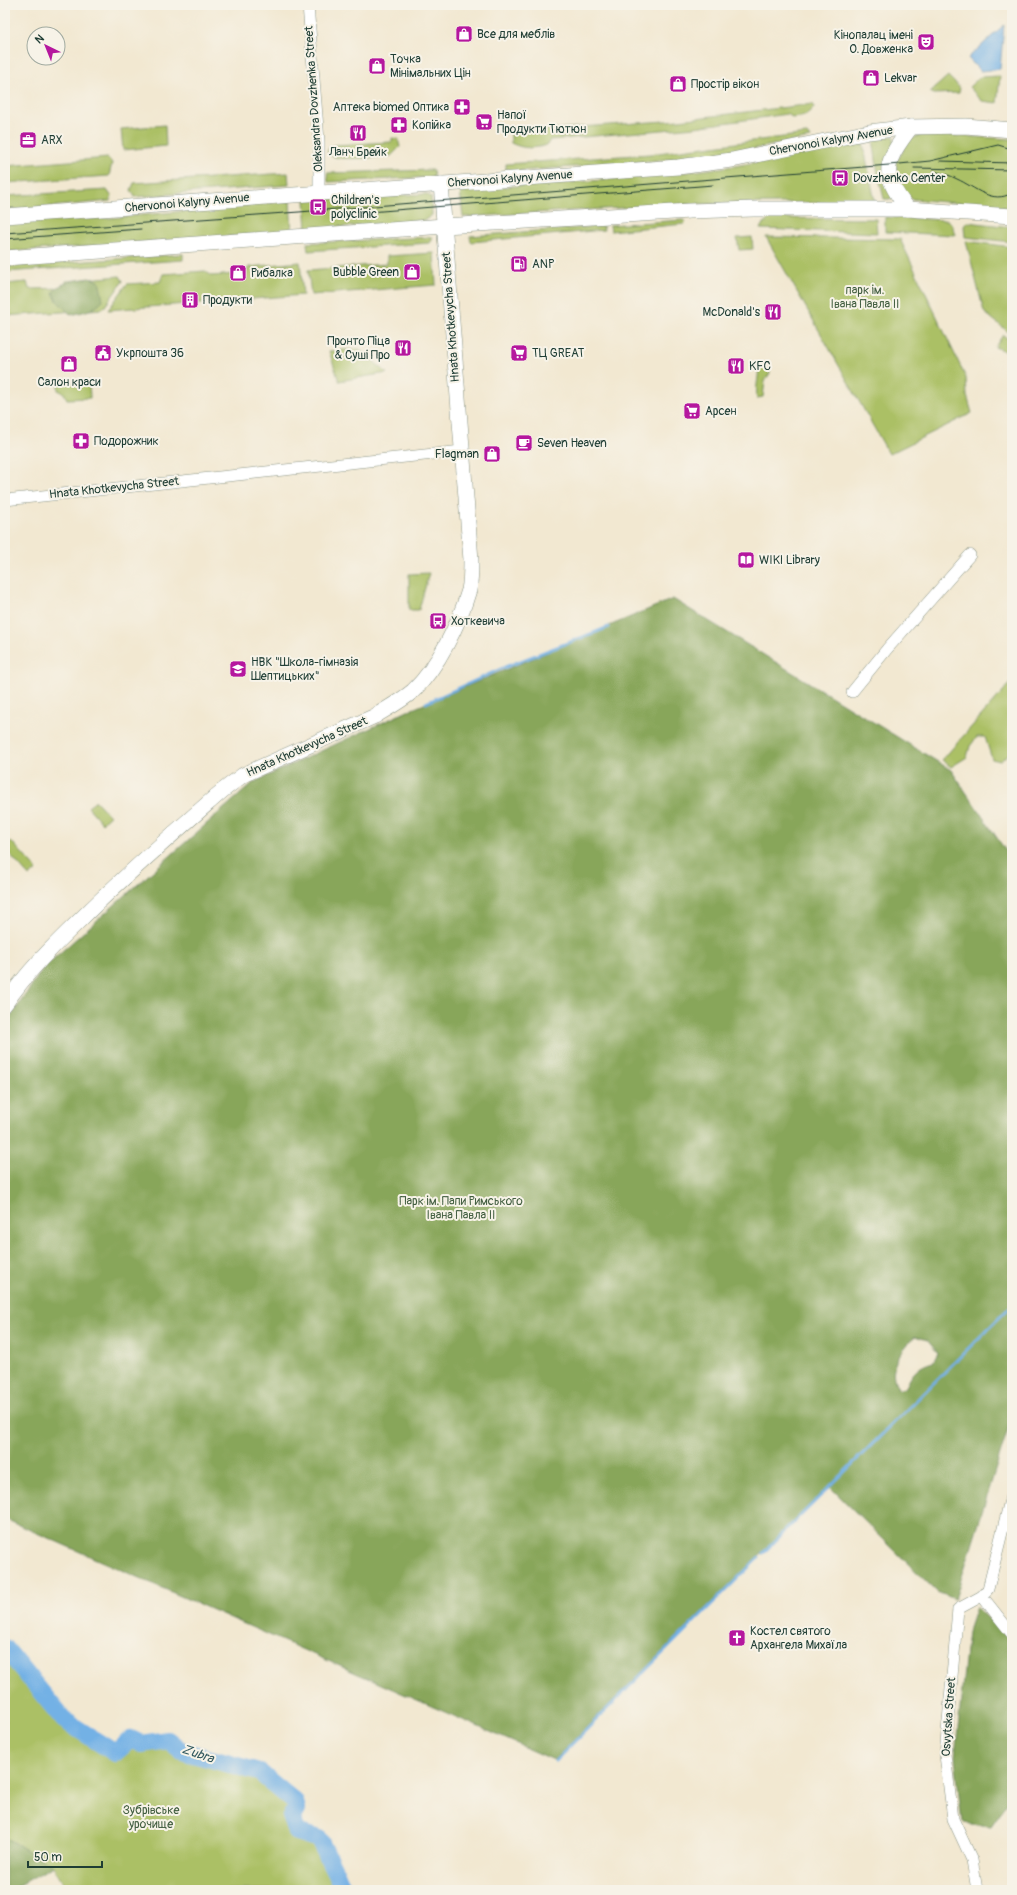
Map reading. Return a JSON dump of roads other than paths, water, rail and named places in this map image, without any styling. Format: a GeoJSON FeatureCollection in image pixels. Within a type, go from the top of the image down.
{"type":"FeatureCollection","features":[{"type":"Feature","properties":{"kind":"main road","name":"Chervonoi Kalyny Avenue"},"geometry":{"type":"LineString","coordinates":[[5,216],[121,209],[320,192],[686,166],[732,160],[869,132],[912,127],[966,126],[1012,130]]}},
{"type":"Feature","properties":{"kind":"main road"},"geometry":{"type":"LineString","coordinates":[[908,209],[890,182],[888,165],[892,154],[912,127]]}},
{"type":"Feature","properties":{"kind":"main road","name":"Hnata Khotkevycha Street"},"geometry":{"type":"LineString","coordinates":[[5,1004],[14,990],[50,949],[100,900],[222,791],[243,775],[375,716],[395,704],[413,690],[426,675],[434,665],[451,636],[469,589],[471,560],[441,184]]}},
{"type":"Feature","properties":{"kind":"main road"},"geometry":{"type":"LineString","coordinates":[[5,258],[444,226],[690,211],[908,209],[1012,216]]}},
{"type":"Feature","properties":{"kind":"street","name":"Oleksandra Dovzhenka Street"},"geometry":{"type":"LineString","coordinates":[[308,5],[319,141],[320,192]]}},
{"type":"Feature","properties":{"kind":"street","name":"Hnata Khotkevycha Street"},"geometry":{"type":"LineString","coordinates":[[5,500],[462,451]]}},
{"type":"Feature","properties":{"kind":"street"},"geometry":{"type":"LineString","coordinates":[[852,692],[887,649],[970,555]]}},
{"type":"Feature","properties":{"kind":"street"},"geometry":{"type":"LineString","coordinates":[[1012,1492],[988,1589],[983,1597],[1012,1634]]}},
{"type":"Feature","properties":{"kind":"street","name":"Osvytska Street"},"geometry":{"type":"LineString","coordinates":[[976,1890],[972,1860],[952,1819],[945,1755],[958,1610],[983,1597]]}},
{"type":"Feature","properties":{"kind":"water"},"geometry":{"type":"Polygon","coordinates":[[[1004,25],[1000,69],[980,71],[968,58],[1004,25]]]}},
{"type":"Feature","properties":{"kind":"waterway"},"geometry":{"type":"LineString","coordinates":[[426,703],[505,667],[609,627]]}},
{"type":"Feature","properties":{"kind":"waterway"},"geometry":{"type":"LineString","coordinates":[[763,1553],[1012,1305]]}},
{"type":"Feature","properties":{"kind":"waterway"},"geometry":{"type":"LineString","coordinates":[[555,1761],[759,1557]]}},
{"type":"Feature","properties":{"kind":"waterway","name":"Zubra"},"geometry":{"type":"LineString","coordinates":[[5,1648],[64,1720],[115,1753],[131,1739],[141,1744],[168,1740],[182,1751],[259,1772],[295,1802],[297,1810],[291,1816],[297,1832],[319,1839],[344,1890]]}},
{"type":"Feature","properties":{"kind":"tram line"},"geometry":{"type":"LineString","coordinates":[[5,233],[299,212],[889,165],[930,161],[998,145],[1012,149]]}},
{"type":"Feature","properties":{"kind":"tram line"},"geometry":{"type":"LineString","coordinates":[[940,161],[1012,163]]}},
{"type":"Feature","properties":{"kind":"tram line"},"geometry":{"type":"LineString","coordinates":[[914,168],[1012,170]]}},
{"type":"Feature","properties":{"kind":"tram line"},"geometry":{"type":"LineString","coordinates":[[933,171],[951,176],[984,194],[991,196],[998,197],[1012,193]]}},
{"type":"Feature","properties":{"kind":"tram line"},"geometry":{"type":"LineString","coordinates":[[344,214],[713,185]]}},
{"type":"Feature","properties":{"kind":"tram line"},"geometry":{"type":"LineString","coordinates":[[5,239],[141,229]]}},
{"type":"Feature","properties":{"kind":"place","name":"Все для меблів"},"geometry":{"type":"Point","coordinates":[464,34]}},
{"type":"Feature","properties":{"kind":"place","name":"Кінопалац імені О. Довженка"},"geometry":{"type":"Point","coordinates":[926,42]}},
{"type":"Feature","properties":{"kind":"place","name":"Точка Мінімальних Цін"},"geometry":{"type":"Point","coordinates":[377,66]}},
{"type":"Feature","properties":{"kind":"place","name":"Lekvar"},"geometry":{"type":"Point","coordinates":[871,78]}},
{"type":"Feature","properties":{"kind":"place","name":"Простір вікон"},"geometry":{"type":"Point","coordinates":[678,84]}},
{"type":"Feature","properties":{"kind":"place","name":"Аптека biomed Оптика"},"geometry":{"type":"Point","coordinates":[462,107]}},
{"type":"Feature","properties":{"kind":"place","name":"Напої Продукти Тютюн"},"geometry":{"type":"Point","coordinates":[484,122]}},
{"type":"Feature","properties":{"kind":"place","name":"Копійка"},"geometry":{"type":"Point","coordinates":[399,125]}},
{"type":"Feature","properties":{"kind":"place","name":"Ланч Брейк"},"geometry":{"type":"Point","coordinates":[358,133]}},
{"type":"Feature","properties":{"kind":"place","name":"ARX"},"geometry":{"type":"Point","coordinates":[28,140]}},
{"type":"Feature","properties":{"kind":"place","name":"Dovzhenko Center"},"geometry":{"type":"Point","coordinates":[840,178]}},
{"type":"Feature","properties":{"kind":"place","name":"Children's polyclinic"},"geometry":{"type":"Point","coordinates":[318,207]}},
{"type":"Feature","properties":{"kind":"place","name":"ANP"},"geometry":{"type":"Point","coordinates":[519,264]}},
{"type":"Feature","properties":{"kind":"place","name":"Bubble Green"},"geometry":{"type":"Point","coordinates":[412,272]}},
{"type":"Feature","properties":{"kind":"place","name":"Рибалка"},"geometry":{"type":"Point","coordinates":[238,273]}},
{"type":"Feature","properties":{"kind":"place","name":"Продукти"},"geometry":{"type":"Point","coordinates":[190,300]}},
{"type":"Feature","properties":{"kind":"place","name":"McDonald's"},"geometry":{"type":"Point","coordinates":[773,312]}},
{"type":"Feature","properties":{"kind":"place","name":"Пронто Піца & Суші Про"},"geometry":{"type":"Point","coordinates":[403,348]}},
{"type":"Feature","properties":{"kind":"place","name":"Укрпошта 36"},"geometry":{"type":"Point","coordinates":[103,353]}},
{"type":"Feature","properties":{"kind":"place","name":"ТЦ GREAT"},"geometry":{"type":"Point","coordinates":[519,353]}},
{"type":"Feature","properties":{"kind":"place","name":"Салон краси"},"geometry":{"type":"Point","coordinates":[69,364]}},
{"type":"Feature","properties":{"kind":"place","name":"KFC"},"geometry":{"type":"Point","coordinates":[736,366]}},
{"type":"Feature","properties":{"kind":"place","name":"Арсен"},"geometry":{"type":"Point","coordinates":[692,411]}},
{"type":"Feature","properties":{"kind":"place","name":"Подорожник"},"geometry":{"type":"Point","coordinates":[81,441]}},
{"type":"Feature","properties":{"kind":"place","name":"Seven Heaven"},"geometry":{"type":"Point","coordinates":[524,443]}},
{"type":"Feature","properties":{"kind":"place","name":"Flagman"},"geometry":{"type":"Point","coordinates":[492,454]}},
{"type":"Feature","properties":{"kind":"place","name":"WIKI Library"},"geometry":{"type":"Point","coordinates":[746,560]}},
{"type":"Feature","properties":{"kind":"place","name":"Хоткевича"},"geometry":{"type":"Point","coordinates":[438,621]}},
{"type":"Feature","properties":{"kind":"place","name":"НВК \"Школа-гімназія Шептицьких\""},"geometry":{"type":"Point","coordinates":[238,669]}},
{"type":"Feature","properties":{"kind":"place","name":"Костел святого Архангела Михаїла"},"geometry":{"type":"Point","coordinates":[737,1638]}},
{"type":"Feature","properties":{"kind":"park label","name":"парк ім. Івана Павла II"},"geometry":{"type":"Point","coordinates":[865,297]}},
{"type":"Feature","properties":{"kind":"park label","name":"Парк ім. Папи Римського Івана Павла ІІ"},"geometry":{"type":"Point","coordinates":[461,1208]}},
{"type":"Feature","properties":{"kind":"park label","name":"Зубрівське урочище"},"geometry":{"type":"Point","coordinates":[151,1817]}}]}
